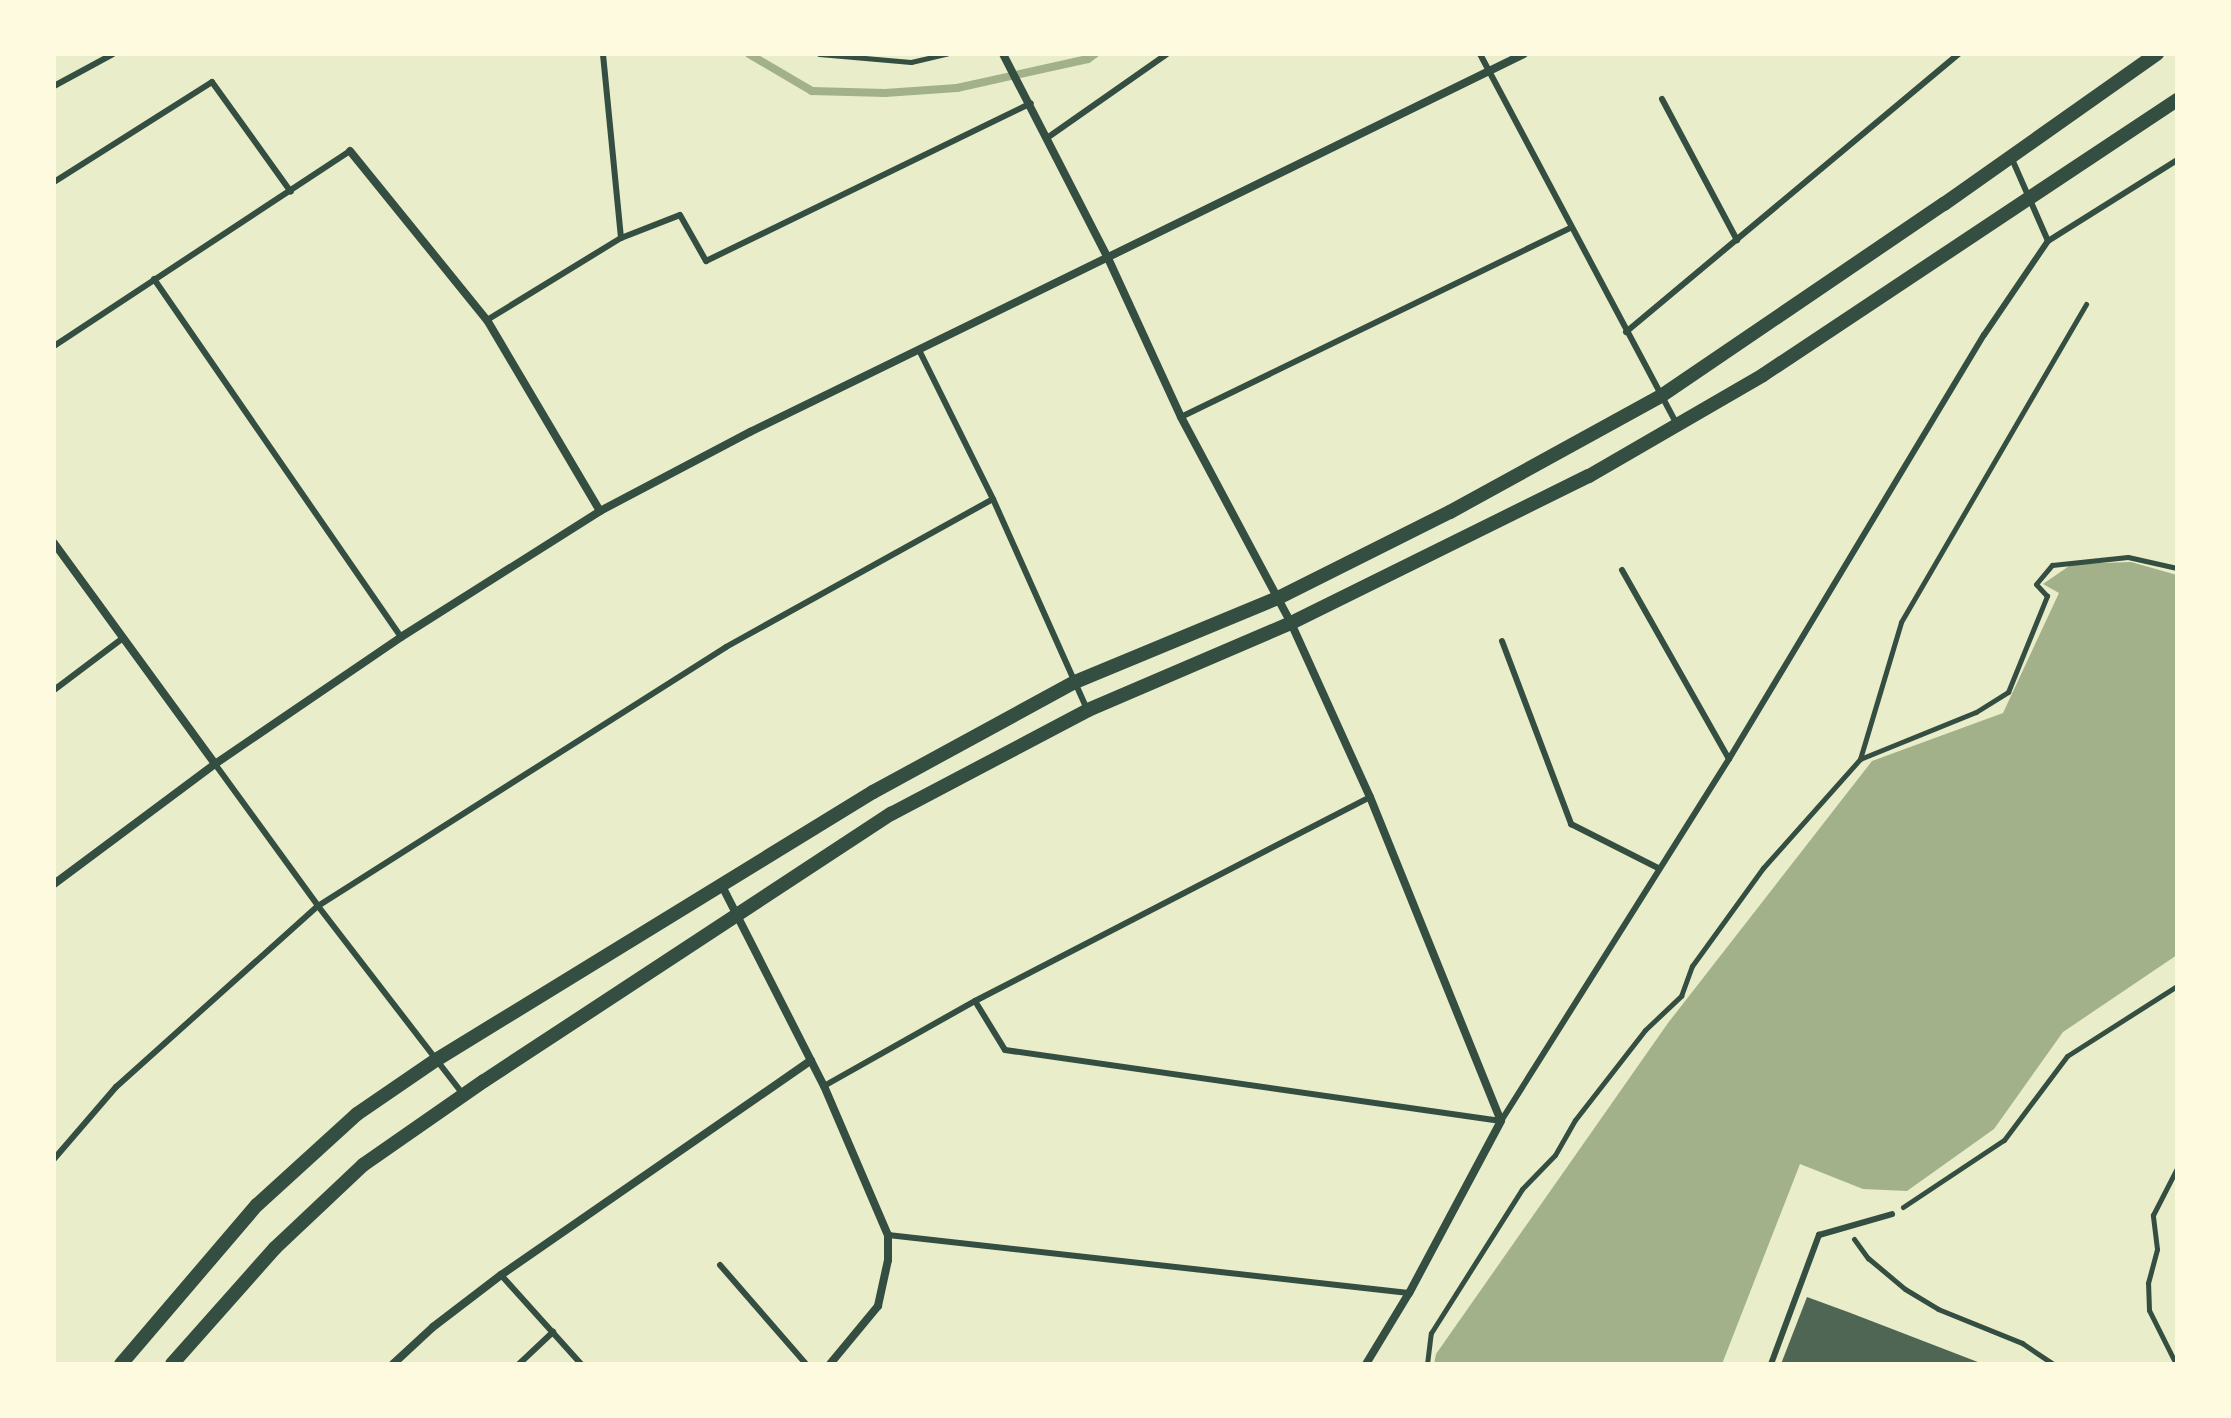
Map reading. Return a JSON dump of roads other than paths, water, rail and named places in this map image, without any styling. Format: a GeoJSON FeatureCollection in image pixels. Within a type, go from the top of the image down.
{"type":"FeatureCollection","features":[{"type":"Feature","properties":{"kind":"street"},"geometry":{"type":"LineString","coordinates":[[1003,54],[1031,103],[1107,256],[1181,417],[1291,623],[1370,797],[1501,1121],[1409,1293],[1366,1364]]}},
{"type":"Feature","properties":{"kind":"street"},"geometry":{"type":"LineString","coordinates":[[54,884],[215,764],[401,637],[600,511],[1107,256],[1524,54]]}},
{"type":"Feature","properties":{"kind":"street"},"geometry":{"type":"LineString","coordinates":[[121,1364],[257,1205],[357,1114],[436,1060],[873,792],[1075,682],[1278,598],[1450,512],[1661,396],[2157,54]]}},
{"type":"Feature","properties":{"kind":"street"},"geometry":{"type":"LineString","coordinates":[[172,1364],[275,1248],[363,1165],[463,1095],[891,814],[1088,710],[1291,623],[1589,476],[1763,375],[2177,100]]}},
{"type":"Feature","properties":{"kind":"street"},"geometry":{"type":"LineString","coordinates":[[350,151],[487,320],[600,511]]}},
{"type":"Feature","properties":{"kind":"street"},"geometry":{"type":"LineString","coordinates":[[54,543],[215,764]]}},
{"type":"Feature","properties":{"kind":"street"},"geometry":{"type":"LineString","coordinates":[[721,883],[824,1086],[888,1235],[888,1260],[878,1306],[830,1364]]}},
{"type":"Feature","properties":{"kind":"street"},"geometry":{"type":"LineString","coordinates":[[393,1364],[433,1327],[501,1275],[811,1060]]}},
{"type":"Feature","properties":{"kind":"lane"},"geometry":{"type":"LineString","coordinates":[[54,86],[113,54]]}},
{"type":"Feature","properties":{"kind":"lane"},"geometry":{"type":"LineString","coordinates":[[603,54],[621,238]]}},
{"type":"Feature","properties":{"kind":"lane"},"geometry":{"type":"LineString","coordinates":[[1047,138],[1167,54]]}},
{"type":"Feature","properties":{"kind":"lane"},"geometry":{"type":"LineString","coordinates":[[1480,54],[1678,426]]}},
{"type":"Feature","properties":{"kind":"lane"},"geometry":{"type":"LineString","coordinates":[[1626,332],[1959,54]]}},
{"type":"Feature","properties":{"kind":"lane"},"geometry":{"type":"LineString","coordinates":[[54,182],[212,82],[291,192]]}},
{"type":"Feature","properties":{"kind":"lane"},"geometry":{"type":"LineString","coordinates":[[1662,99],[1737,240]]}},
{"type":"Feature","properties":{"kind":"lane"},"geometry":{"type":"LineString","coordinates":[[487,320],[621,238],[680,215],[706,261],[1031,103]]}},
{"type":"Feature","properties":{"kind":"lane"},"geometry":{"type":"LineString","coordinates":[[54,346],[350,151]]}},
{"type":"Feature","properties":{"kind":"lane"},"geometry":{"type":"LineString","coordinates":[[2011,157],[2048,241]]}},
{"type":"Feature","properties":{"kind":"lane"},"geometry":{"type":"LineString","coordinates":[[975,1001],[1005,1050],[1501,1121],[1729,759],[1978,345],[2048,241],[2177,160]]}},
{"type":"Feature","properties":{"kind":"lane"},"geometry":{"type":"LineString","coordinates":[[1181,417],[1571,228]]}},
{"type":"Feature","properties":{"kind":"lane"},"geometry":{"type":"LineString","coordinates":[[154,279],[401,637]]}},
{"type":"Feature","properties":{"kind":"lane"},"geometry":{"type":"LineString","coordinates":[[919,350],[993,499],[1088,710]]}},
{"type":"Feature","properties":{"kind":"lane"},"geometry":{"type":"LineString","coordinates":[[54,1159],[116,1087],[318,906],[726,647],[993,499]]}},
{"type":"Feature","properties":{"kind":"lane"},"geometry":{"type":"LineString","coordinates":[[1622,570],[1729,759]]}},
{"type":"Feature","properties":{"kind":"lane"},"geometry":{"type":"LineString","coordinates":[[54,690],[123,638]]}},
{"type":"Feature","properties":{"kind":"lane"},"geometry":{"type":"LineString","coordinates":[[1502,641],[1571,824],[1658,868]]}},
{"type":"Feature","properties":{"kind":"lane"},"geometry":{"type":"LineString","coordinates":[[215,764],[318,906],[463,1095]]}},
{"type":"Feature","properties":{"kind":"lane"},"geometry":{"type":"LineString","coordinates":[[824,1086],[975,1001],[1370,797]]}},
{"type":"Feature","properties":{"kind":"lane"},"geometry":{"type":"LineString","coordinates":[[1771,1364],[1819,1235],[1892,1214]]}},
{"type":"Feature","properties":{"kind":"lane"},"geometry":{"type":"LineString","coordinates":[[888,1235],[1409,1293]]}},
{"type":"Feature","properties":{"kind":"lane"},"geometry":{"type":"LineString","coordinates":[[720,1265],[806,1364]]}},
{"type":"Feature","properties":{"kind":"lane"},"geometry":{"type":"LineString","coordinates":[[501,1275],[581,1364]]}},
{"type":"Feature","properties":{"kind":"lane"},"geometry":{"type":"LineString","coordinates":[[519,1364],[553,1332]]}},
{"type":"Feature","properties":{"kind":"waterway"},"geometry":{"type":"LineString","coordinates":[[749,54],[812,91],[885,93],[957,88],[1088,59],[1095,54]]}}]}
